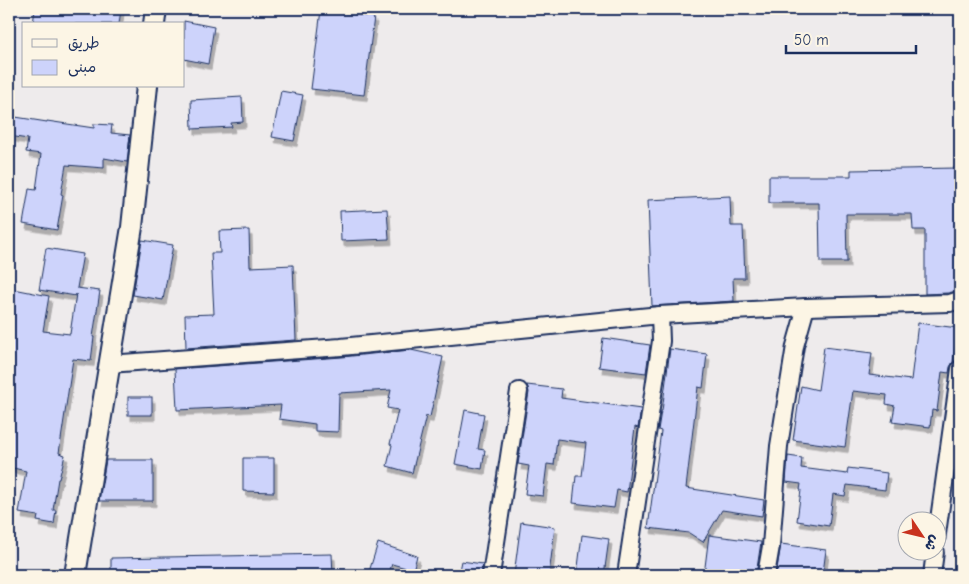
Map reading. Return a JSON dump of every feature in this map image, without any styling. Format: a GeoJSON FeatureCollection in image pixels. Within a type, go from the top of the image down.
{"type":"FeatureCollection","features":[{"type":"Feature","properties":{"kind":"street"},"geometry":{"type":"LineString","coordinates":[[154,22],[156,9]]}},
{"type":"Feature","properties":{"kind":"street"},"geometry":{"type":"LineString","coordinates":[[75,575],[132,227],[147,88]]}},
{"type":"Feature","properties":{"kind":"street"},"geometry":{"type":"LineString","coordinates":[[109,364],[341,347],[660,315],[806,307],[950,303],[960,300]]}},
{"type":"Feature","properties":{"kind":"street"},"geometry":{"type":"LineString","coordinates":[[766,575],[771,546],[779,446],[795,346],[806,307]]}},
{"type":"Feature","properties":{"kind":"street"},"geometry":{"type":"LineString","coordinates":[[626,575],[661,341],[660,315]]}},
{"type":"Feature","properties":{"kind":"street"},"geometry":{"type":"LineString","coordinates":[[940,512],[960,369]]}},
{"type":"Feature","properties":{"kind":"street"},"geometry":{"type":"LineString","coordinates":[[491,575],[519,390]]}},
{"type":"Feature","properties":{"kind":"street"},"geometry":{"type":"LineString","coordinates":[[932,575],[934,562]]}},
{"type":"Feature","properties":{"kind":"building"},"geometry":{"type":"Polygon","coordinates":[[[35,9],[121,9],[119,22],[33,22],[35,9]]]}},
{"type":"Feature","properties":{"kind":"building"},"geometry":{"type":"Polygon","coordinates":[[[321,10],[374,17],[364,95],[311,89],[321,10]]]}},
{"type":"Feature","properties":{"kind":"building"},"geometry":{"type":"Polygon","coordinates":[[[184,22],[214,27],[208,64],[185,59],[184,22]]]}},
{"type":"Feature","properties":{"kind":"building"},"geometry":{"type":"Polygon","coordinates":[[[281,91],[303,95],[294,141],[272,137],[281,91]]]}},
{"type":"Feature","properties":{"kind":"building"},"geometry":{"type":"Polygon","coordinates":[[[242,97],[243,122],[231,123],[232,127],[192,129],[191,100],[242,97]]]}},
{"type":"Feature","properties":{"kind":"building"},"geometry":{"type":"Polygon","coordinates":[[[9,116],[94,128],[94,124],[112,125],[111,133],[130,135],[127,162],[104,158],[104,168],[66,165],[57,230],[23,224],[29,189],[36,190],[41,154],[26,152],[28,139],[9,136],[9,116]]]}},
{"type":"Feature","properties":{"kind":"building"},"geometry":{"type":"Polygon","coordinates":[[[956,168],[956,291],[948,293],[925,294],[925,230],[913,230],[912,214],[846,214],[847,262],[820,262],[819,203],[769,203],[769,176],[851,176],[851,170],[956,168]]]}},
{"type":"Feature","properties":{"kind":"building"},"geometry":{"type":"Polygon","coordinates":[[[730,196],[731,226],[743,226],[745,278],[733,278],[734,301],[652,306],[648,200],[730,196]]]}},
{"type":"Feature","properties":{"kind":"building"},"geometry":{"type":"Polygon","coordinates":[[[387,209],[389,239],[341,241],[340,211],[387,209]]]}},
{"type":"Feature","properties":{"kind":"building"},"geometry":{"type":"Polygon","coordinates":[[[249,230],[250,267],[293,265],[296,340],[186,348],[185,315],[214,314],[211,253],[220,253],[219,231],[249,230]]]}},
{"type":"Feature","properties":{"kind":"building"},"geometry":{"type":"Polygon","coordinates":[[[142,240],[173,245],[163,300],[133,295],[142,240]]]}},
{"type":"Feature","properties":{"kind":"building"},"geometry":{"type":"Polygon","coordinates":[[[46,248],[83,254],[77,288],[100,291],[91,361],[73,359],[59,453],[65,455],[58,479],[53,510],[56,510],[54,524],[37,521],[38,516],[19,513],[26,471],[9,467],[9,288],[49,296],[43,331],[70,334],[76,296],[39,290],[46,248]]]}},
{"type":"Feature","properties":{"kind":"building"},"geometry":{"type":"Polygon","coordinates":[[[918,323],[958,328],[953,362],[949,373],[942,372],[937,411],[932,410],[930,427],[892,422],[895,406],[886,404],[887,395],[853,391],[845,447],[793,440],[801,386],[818,390],[824,347],[872,353],[869,375],[911,380],[918,323]]]}},
{"type":"Feature","properties":{"kind":"building"},"geometry":{"type":"Polygon","coordinates":[[[603,338],[650,345],[646,373],[599,367],[603,338]]]}},
{"type":"Feature","properties":{"kind":"building"},"geometry":{"type":"Polygon","coordinates":[[[670,349],[707,354],[703,388],[698,387],[686,488],[764,500],[762,516],[722,510],[703,542],[689,533],[648,528],[661,431],[658,430],[670,349]]]}},
{"type":"Feature","properties":{"kind":"building"},"geometry":{"type":"Polygon","coordinates":[[[411,350],[443,357],[430,417],[426,416],[412,473],[387,466],[398,410],[387,408],[391,390],[339,393],[338,432],[315,431],[315,424],[279,419],[281,405],[177,410],[175,369],[411,350]]]}},
{"type":"Feature","properties":{"kind":"building"},"geometry":{"type":"Polygon","coordinates":[[[527,385],[562,389],[561,398],[641,409],[638,428],[635,427],[627,492],[617,490],[614,508],[573,503],[576,476],[582,476],[586,443],[557,439],[554,465],[547,464],[543,496],[525,494],[529,466],[518,464],[529,392],[527,385]]]}},
{"type":"Feature","properties":{"kind":"building"},"geometry":{"type":"Polygon","coordinates":[[[128,397],[152,397],[152,415],[128,415],[128,397]]]}},
{"type":"Feature","properties":{"kind":"building"},"geometry":{"type":"Polygon","coordinates":[[[465,410],[484,414],[478,449],[485,450],[482,469],[455,464],[465,410]]]}},
{"type":"Feature","properties":{"kind":"building"},"geometry":{"type":"Polygon","coordinates":[[[788,456],[802,458],[801,468],[847,474],[848,468],[887,473],[885,490],[847,485],[845,496],[833,494],[829,526],[797,521],[801,484],[786,482],[788,456]]]}},
{"type":"Feature","properties":{"kind":"building"},"geometry":{"type":"Polygon","coordinates":[[[243,458],[274,458],[274,492],[243,491],[243,458]]]}},
{"type":"Feature","properties":{"kind":"building"},"geometry":{"type":"Polygon","coordinates":[[[106,460],[153,460],[153,501],[99,501],[106,460]]]}},
{"type":"Feature","properties":{"kind":"building"},"geometry":{"type":"Polygon","coordinates":[[[521,522],[555,527],[549,575],[514,575],[521,522]]]}},
{"type":"Feature","properties":{"kind":"building"},"geometry":{"type":"Polygon","coordinates":[[[582,535],[609,539],[604,575],[577,575],[582,535]]]}},
{"type":"Feature","properties":{"kind":"building"},"geometry":{"type":"Polygon","coordinates":[[[709,535],[761,542],[756,575],[704,575],[709,535]]]}},
{"type":"Feature","properties":{"kind":"building"},"geometry":{"type":"Polygon","coordinates":[[[378,543],[417,556],[413,570],[392,564],[388,575],[368,575],[378,543]]]}},
{"type":"Feature","properties":{"kind":"building"},"geometry":{"type":"Polygon","coordinates":[[[781,544],[826,550],[823,573],[816,572],[816,575],[776,575],[781,544]]]}},
{"type":"Feature","properties":{"kind":"building"},"geometry":{"type":"Polygon","coordinates":[[[332,554],[333,575],[111,575],[111,558],[332,554]]]}},
{"type":"Feature","properties":{"kind":"building"},"geometry":{"type":"Polygon","coordinates":[[[461,561],[483,564],[481,575],[458,575],[461,561]]]}}]}
